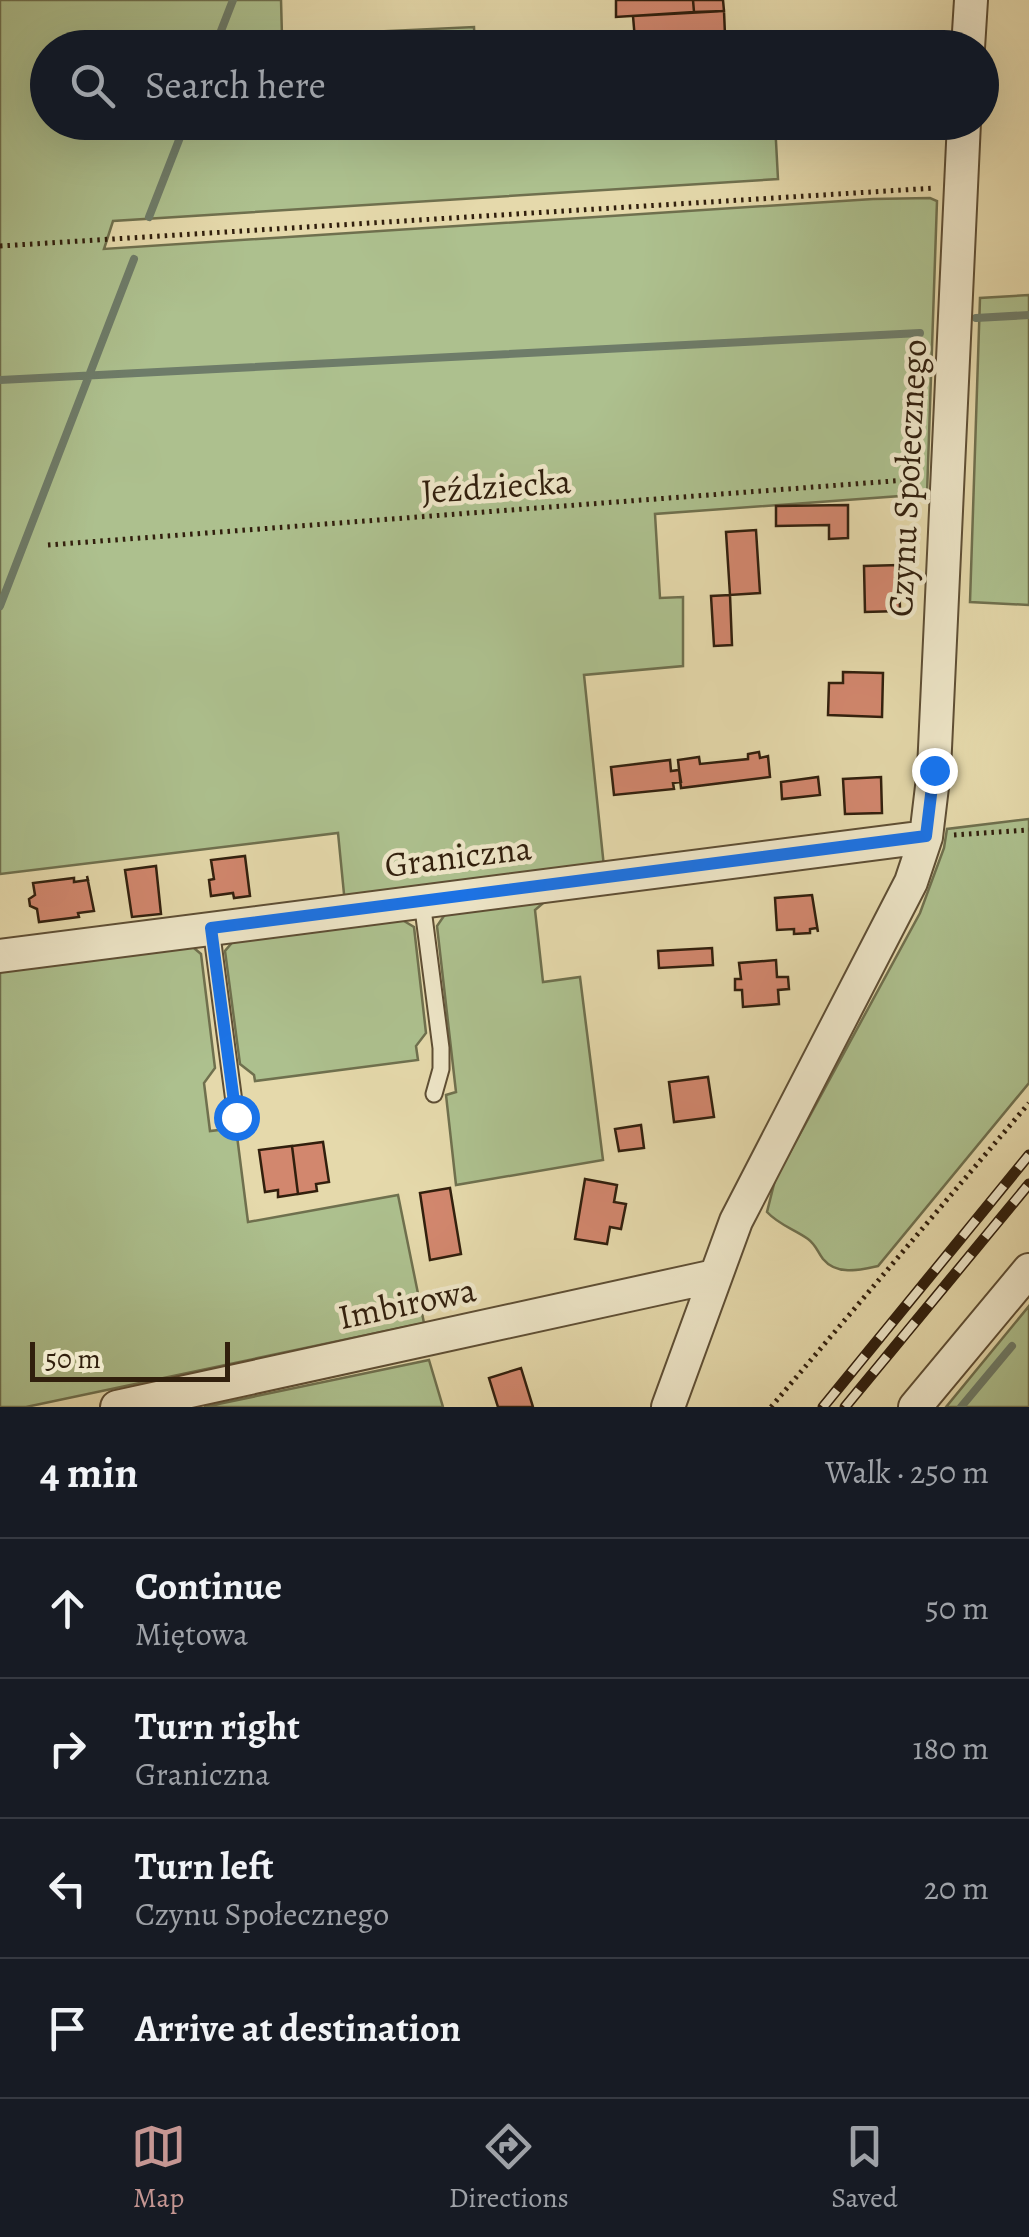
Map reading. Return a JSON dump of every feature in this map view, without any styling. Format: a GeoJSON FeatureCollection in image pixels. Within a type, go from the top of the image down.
{"type":"FeatureCollection","features":[{"type":"Feature","properties":{"kind":"street"},"geometry":{"type":"LineString","coordinates":[[969,30],[971,0]]}},
{"type":"Feature","properties":{"kind":"street","name":"Czynu Społecznego"},"geometry":{"type":"LineString","coordinates":[[668,1407],[714,1276],[761,1171],[910,882],[926,836],[934,770],[963,140]]}},
{"type":"Feature","properties":{"kind":"street","name":"Graniczna"},"geometry":{"type":"LineString","coordinates":[[0,956],[926,836]]}},
{"type":"Feature","properties":{"kind":"street"},"geometry":{"type":"LineString","coordinates":[[915,1407],[1029,1270]]}},
{"type":"Feature","properties":{"kind":"street","name":"Imbirowa"},"geometry":{"type":"LineString","coordinates":[[116,1407],[714,1276]]}},
{"type":"Feature","properties":{"kind":"lane"},"geometry":{"type":"LineString","coordinates":[[422,901],[441,1048],[441,1069],[434,1094]]}},
{"type":"Feature","properties":{"kind":"lane"},"geometry":{"type":"LineString","coordinates":[[211,928],[236,1117]]}},
{"type":"Feature","properties":{"kind":"path"},"geometry":{"type":"LineString","coordinates":[[0,246],[961,187]]}},
{"type":"Feature","properties":{"kind":"path","name":"Jeździecka"},"geometry":{"type":"LineString","coordinates":[[48,545],[948,477]]}},
{"type":"Feature","properties":{"kind":"path"},"geometry":{"type":"LineString","coordinates":[[926,836],[1029,830]]}},
{"type":"Feature","properties":{"kind":"path"},"geometry":{"type":"LineString","coordinates":[[771,1407],[1029,1102]]}},
{"type":"Feature","properties":{"kind":"green space"},"geometry":{"type":"Polygon","coordinates":[[[0,0],[281,0],[282,30],[30,30],[30,140],[776,140],[778,179],[113,221],[104,249],[873,199],[937,201],[927,494],[655,514],[660,598],[683,597],[683,666],[584,675],[604,867],[345,904],[338,833],[0,874],[0,0]]]}},
{"type":"Feature","properties":{"kind":"green space"},"geometry":{"type":"Polygon","coordinates":[[[474,27],[474,30],[410,30],[474,27]]]}},
{"type":"Feature","properties":{"kind":"green space"},"geometry":{"type":"Polygon","coordinates":[[[1029,295],[1029,605],[970,602],[980,298],[1029,295]]]}},
{"type":"Feature","properties":{"kind":"green space"},"geometry":{"type":"Polygon","coordinates":[[[1029,819],[1029,1083],[878,1266],[835,1268],[808,1239],[767,1212],[775,1180],[920,913],[947,829],[1029,819]]]}},
{"type":"Feature","properties":{"kind":"green space"},"geometry":{"type":"Polygon","coordinates":[[[549,898],[535,910],[543,982],[580,977],[603,1160],[456,1185],[446,1095],[456,1092],[437,926],[448,910],[549,898]]]}},
{"type":"Feature","properties":{"kind":"green space"},"geometry":{"type":"Polygon","coordinates":[[[399,918],[414,927],[426,1033],[416,1046],[418,1060],[255,1081],[254,1075],[240,1064],[225,951],[236,938],[399,918]]]}},
{"type":"Feature","properties":{"kind":"green space"},"geometry":{"type":"Polygon","coordinates":[[[188,943],[201,954],[215,1068],[204,1083],[210,1131],[236,1128],[248,1222],[398,1195],[424,1323],[26,1407],[0,1407],[0,967],[188,943]]]}},
{"type":"Feature","properties":{"kind":"green space"},"geometry":{"type":"Polygon","coordinates":[[[1029,1306],[1029,1407],[946,1407],[1029,1306]]]}},
{"type":"Feature","properties":{"kind":"green space"},"geometry":{"type":"Polygon","coordinates":[[[429,1360],[443,1407],[204,1407],[429,1360]]]}},
{"type":"Feature","properties":{"kind":"building"},"geometry":{"type":"Polygon","coordinates":[[[616,0],[693,0],[694,12],[616,17],[616,0]]]}},
{"type":"Feature","properties":{"kind":"building"},"geometry":{"type":"Polygon","coordinates":[[[693,0],[723,0],[724,11],[694,12],[693,0]]]}},
{"type":"Feature","properties":{"kind":"building"},"geometry":{"type":"Polygon","coordinates":[[[724,11],[725,30],[634,30],[633,16],[724,11]]]}},
{"type":"Feature","properties":{"kind":"building"},"geometry":{"type":"Polygon","coordinates":[[[848,505],[848,538],[829,539],[829,525],[776,526],[776,506],[848,505]]]}},
{"type":"Feature","properties":{"kind":"building"},"geometry":{"type":"Polygon","coordinates":[[[756,530],[760,593],[730,595],[726,532],[756,530]]]}},
{"type":"Feature","properties":{"kind":"building"},"geometry":{"type":"Polygon","coordinates":[[[899,565],[900,611],[865,612],[864,566],[899,565]]]}},
{"type":"Feature","properties":{"kind":"building"},"geometry":{"type":"Polygon","coordinates":[[[730,595],[732,645],[714,646],[711,596],[730,595]]]}},
{"type":"Feature","properties":{"kind":"building"},"geometry":{"type":"Polygon","coordinates":[[[843,672],[883,673],[882,717],[828,715],[829,683],[843,683],[843,672]]]}},
{"type":"Feature","properties":{"kind":"building"},"geometry":{"type":"Polygon","coordinates":[[[759,752],[760,758],[768,756],[770,777],[681,788],[678,760],[699,757],[700,764],[748,759],[748,754],[759,752]]]}},
{"type":"Feature","properties":{"kind":"building"},"geometry":{"type":"Polygon","coordinates":[[[670,760],[671,771],[679,770],[681,782],[673,783],[674,789],[614,795],[611,767],[670,760]]]}},
{"type":"Feature","properties":{"kind":"building"},"geometry":{"type":"Polygon","coordinates":[[[818,777],[820,795],[782,799],[781,782],[818,777]]]}},
{"type":"Feature","properties":{"kind":"building"},"geometry":{"type":"Polygon","coordinates":[[[881,777],[882,813],[845,814],[843,779],[881,777]]]}},
{"type":"Feature","properties":{"kind":"building"},"geometry":{"type":"Polygon","coordinates":[[[245,856],[250,896],[211,896],[211,860],[245,856]]]}},
{"type":"Feature","properties":{"kind":"building"},"geometry":{"type":"Polygon","coordinates":[[[156,866],[161,914],[132,917],[125,870],[156,866]]]}},
{"type":"Feature","properties":{"kind":"building"},"geometry":{"type":"Polygon","coordinates":[[[88,880],[94,911],[39,922],[37,909],[30,906],[29,899],[35,895],[33,883],[88,880]]]}},
{"type":"Feature","properties":{"kind":"building"},"geometry":{"type":"Polygon","coordinates":[[[812,895],[818,932],[817,928],[810,929],[810,933],[794,934],[794,929],[777,930],[775,898],[812,895]]]}},
{"type":"Feature","properties":{"kind":"building"},"geometry":{"type":"Polygon","coordinates":[[[712,948],[713,965],[659,968],[658,951],[712,948]]]}},
{"type":"Feature","properties":{"kind":"building"},"geometry":{"type":"Polygon","coordinates":[[[776,960],[777,977],[788,977],[789,989],[778,990],[779,1004],[743,1007],[742,990],[735,990],[735,979],[741,979],[739,963],[776,960]]]}},
{"type":"Feature","properties":{"kind":"building"},"geometry":{"type":"Polygon","coordinates":[[[708,1077],[714,1117],[674,1122],[669,1082],[708,1077]]]}},
{"type":"Feature","properties":{"kind":"building"},"geometry":{"type":"Polygon","coordinates":[[[641,1125],[644,1148],[619,1151],[615,1129],[641,1125]]]}},
{"type":"Feature","properties":{"kind":"building"},"geometry":{"type":"Polygon","coordinates":[[[323,1142],[329,1182],[316,1184],[317,1191],[298,1194],[292,1146],[323,1142]]]}},
{"type":"Feature","properties":{"kind":"building"},"geometry":{"type":"Polygon","coordinates":[[[292,1146],[298,1194],[278,1197],[278,1190],[265,1192],[259,1150],[292,1146]]]}},
{"type":"Feature","properties":{"kind":"building"},"geometry":{"type":"Polygon","coordinates":[[[585,1179],[617,1185],[614,1202],[626,1204],[621,1229],[610,1227],[607,1244],[575,1239],[585,1179]]]}},
{"type":"Feature","properties":{"kind":"building"},"geometry":{"type":"Polygon","coordinates":[[[450,1188],[461,1254],[430,1260],[420,1193],[450,1188]]]}},
{"type":"Feature","properties":{"kind":"building"},"geometry":{"type":"Polygon","coordinates":[[[521,1368],[533,1407],[498,1407],[489,1378],[521,1368]]]}},
{"type":"Feature","properties":{"kind":"waterway"},"geometry":{"type":"LineString","coordinates":[[221,30],[233,0]]}},
{"type":"Feature","properties":{"kind":"waterway"},"geometry":{"type":"LineString","coordinates":[[149,217],[179,140]]}},
{"type":"Feature","properties":{"kind":"waterway"},"geometry":{"type":"LineString","coordinates":[[0,606],[134,259]]}},
{"type":"Feature","properties":{"kind":"waterway"},"geometry":{"type":"LineString","coordinates":[[976,318],[1029,315]]}},
{"type":"Feature","properties":{"kind":"waterway"},"geometry":{"type":"LineString","coordinates":[[0,380],[920,333]]}},
{"type":"Feature","properties":{"kind":"waterway"},"geometry":{"type":"LineString","coordinates":[[961,1407],[1012,1346]]}},
{"type":"Feature","properties":{"kind":"railway"},"geometry":{"type":"LineString","coordinates":[[823,1407],[1029,1155]]}},
{"type":"Feature","properties":{"kind":"railway"},"geometry":{"type":"LineString","coordinates":[[845,1407],[1029,1184]]}},
{"type":"Feature","properties":{"kind":"route"},"geometry":{"type":"LineString","coordinates":[[236,1117],[211,928],[926,836],[934,770]]}}]}
